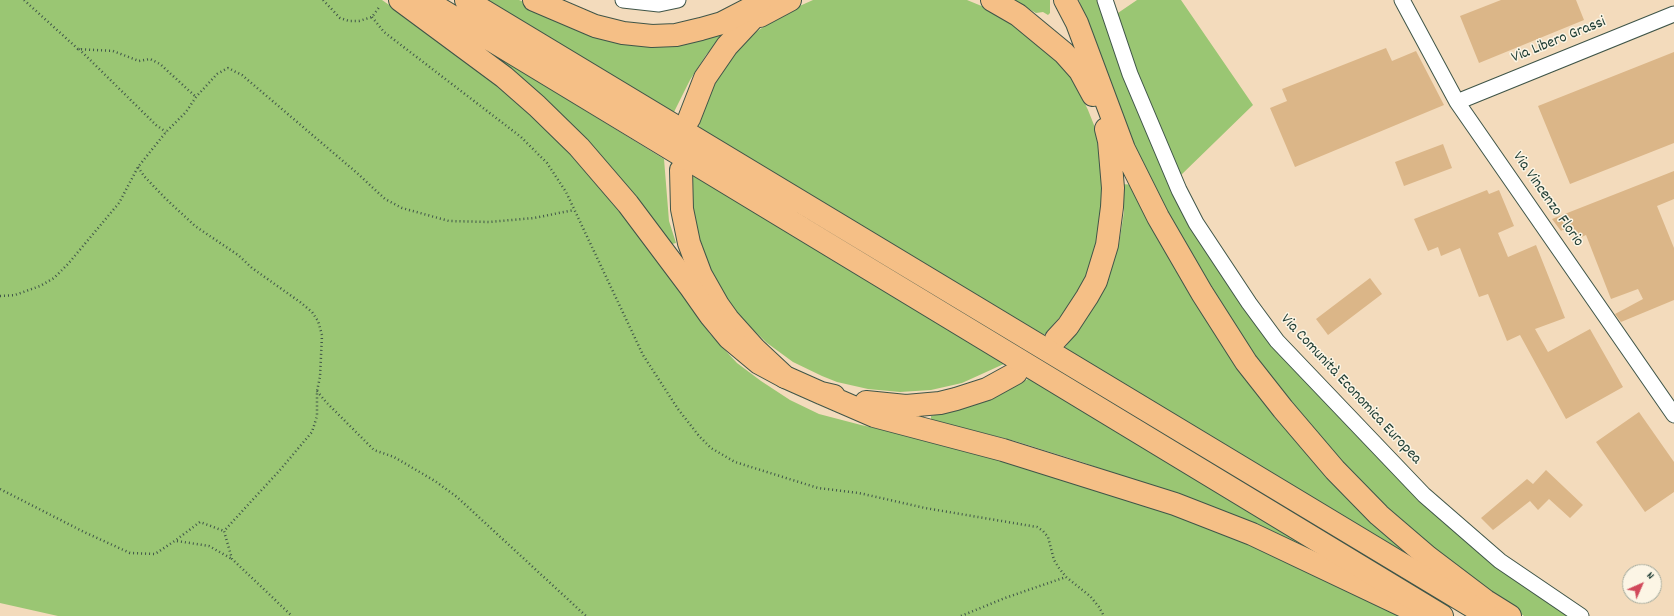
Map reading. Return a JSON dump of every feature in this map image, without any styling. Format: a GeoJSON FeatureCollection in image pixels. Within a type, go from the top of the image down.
{"type":"FeatureCollection","features":[{"type":"Feature","properties":{"kind":"main road"},"geometry":{"type":"LineString","coordinates":[[425,0],[1442,616]]}},
{"type":"Feature","properties":{"kind":"main road"},"geometry":{"type":"LineString","coordinates":[[466,0],[1488,616]]}},
{"type":"Feature","properties":{"kind":"main road"},"geometry":{"type":"LineString","coordinates":[[534,0],[595,26],[623,33],[652,36],[676,35],[722,23],[761,0]]}},
{"type":"Feature","properties":{"kind":"main road"},"geometry":{"type":"LineString","coordinates":[[689,119],[705,78],[728,46],[770,0]]}},
{"type":"Feature","properties":{"kind":"main road"},"geometry":{"type":"LineString","coordinates":[[750,22],[790,0]]}},
{"type":"Feature","properties":{"kind":"main road"},"geometry":{"type":"LineString","coordinates":[[992,0],[1018,15],[1064,53],[1080,71],[1103,117],[1124,149]]}},
{"type":"Feature","properties":{"kind":"main road"},"geometry":{"type":"LineString","coordinates":[[1065,0],[1077,23],[1124,149],[1158,217],[1202,293],[1246,362],[1283,409],[1335,470],[1379,515],[1433,561],[1486,601],[1510,616]]}},
{"type":"Feature","properties":{"kind":"main road"},"geometry":{"type":"LineString","coordinates":[[390,3],[504,77],[538,106],[579,147],[628,204],[728,338],[759,363],[784,377],[874,416],[1003,450],[1174,504],[1252,534],[1422,616]]}},
{"type":"Feature","properties":{"kind":"main road"},"geometry":{"type":"LineString","coordinates":[[1086,48],[1092,93]]}},
{"type":"Feature","properties":{"kind":"main road"},"geometry":{"type":"LineString","coordinates":[[1056,339],[1075,316],[1096,281],[1107,245],[1112,207],[1113,182],[1109,141],[1103,117]]}},
{"type":"Feature","properties":{"kind":"main road"},"geometry":{"type":"LineString","coordinates":[[681,170],[681,192],[685,226],[689,243],[701,275],[718,305],[728,319],[754,349],[784,377]]}},
{"type":"Feature","properties":{"kind":"main road"},"geometry":{"type":"LineString","coordinates":[[821,393],[873,404],[901,406],[923,405],[940,403],[972,395],[1002,382],[1016,373]]}},
{"type":"Feature","properties":{"kind":"street"},"geometry":{"type":"LineString","coordinates":[[623,0],[659,4],[678,0]]}},
{"type":"Feature","properties":{"kind":"street","name":"Via Comunità Economica Europea"},"geometry":{"type":"LineString","coordinates":[[1105,0],[1130,74],[1179,190],[1196,223],[1249,303],[1277,341],[1424,495],[1500,561],[1581,616]]}},
{"type":"Feature","properties":{"kind":"street","name":"Via Vincenzo Florio"},"geometry":{"type":"LineString","coordinates":[[1402,0],[1457,102],[1674,415]]}},
{"type":"Feature","properties":{"kind":"street","name":"Via Libero Grassi"},"geometry":{"type":"LineString","coordinates":[[1457,102],[1674,14]]}},
{"type":"Feature","properties":{"kind":"path"},"geometry":{"type":"LineString","coordinates":[[24,0],[78,49],[156,125],[166,132]]}},
{"type":"Feature","properties":{"kind":"path"},"geometry":{"type":"LineString","coordinates":[[323,0],[340,18],[349,21],[359,21],[372,17],[390,3]]}},
{"type":"Feature","properties":{"kind":"path"},"geometry":{"type":"LineString","coordinates":[[78,49],[113,51],[139,61],[150,60],[160,64],[196,97]]}},
{"type":"Feature","properties":{"kind":"path"},"geometry":{"type":"LineString","coordinates":[[0,296],[15,295],[40,286],[54,278],[68,264],[119,203],[138,166],[166,132],[186,112],[196,97],[217,74],[228,68],[242,76],[357,173],[385,199],[402,208],[449,220],[489,222],[534,218],[574,210]]}},
{"type":"Feature","properties":{"kind":"path"},"geometry":{"type":"LineString","coordinates":[[138,166],[144,176],[195,226],[238,255],[252,268],[312,312],[322,336],[320,377],[317,391],[317,416],[312,432],[280,470],[224,531]]}},
{"type":"Feature","properties":{"kind":"path"},"geometry":{"type":"LineString","coordinates":[[317,391],[374,450],[394,457],[435,481],[457,498],[586,616]]}},
{"type":"Feature","properties":{"kind":"path"},"geometry":{"type":"LineString","coordinates":[[0,489],[84,532],[130,553],[155,554],[200,522],[224,531]]}},
{"type":"Feature","properties":{"kind":"path"},"geometry":{"type":"LineString","coordinates":[[224,531],[232,559]]}},
{"type":"Feature","properties":{"kind":"path"},"geometry":{"type":"LineString","coordinates":[[176,540],[209,546],[232,559],[292,616]]}},
{"type":"Feature","properties":{"kind":"path"},"geometry":{"type":"LineString","coordinates":[[961,616],[1005,598],[1066,577]]}},
{"type":"Feature","properties":{"kind":"green space"},"geometry":{"type":"Polygon","coordinates":[[[0,0],[382,0],[493,77],[563,146],[625,217],[687,299],[710,334],[737,363],[790,400],[819,414],[951,445],[1221,530],[1408,616],[58,616],[0,603],[0,0]]]}},
{"type":"Feature","properties":{"kind":"green space"},"geometry":{"type":"Polygon","coordinates":[[[485,0],[519,0],[594,33],[727,31],[706,55],[690,80],[674,112],[485,0]]]}},
{"type":"Feature","properties":{"kind":"green space"},"geometry":{"type":"Polygon","coordinates":[[[813,0],[967,0],[984,7],[1013,23],[1054,56],[1074,81],[1094,125],[1097,139],[1103,170],[1102,219],[1090,267],[1083,282],[1066,310],[1044,335],[699,128],[702,111],[708,96],[734,55],[756,32],[784,13],[813,0]]]}},
{"type":"Feature","properties":{"kind":"green space"},"geometry":{"type":"Polygon","coordinates":[[[1014,0],[1050,0],[1050,13],[1048,15],[1043,12],[1036,13],[1014,0]]]}},
{"type":"Feature","properties":{"kind":"green space"},"geometry":{"type":"Polygon","coordinates":[[[1079,0],[1098,0],[1183,210],[1364,439],[1571,616],[1524,616],[1472,581],[1373,500],[1245,349],[1182,247],[1125,129],[1099,62],[1079,0]]]}},
{"type":"Feature","properties":{"kind":"green space"},"geometry":{"type":"Polygon","coordinates":[[[1137,0],[1181,0],[1253,105],[1180,176],[1168,154],[1115,15],[1137,0]]]}},
{"type":"Feature","properties":{"kind":"green space"},"geometry":{"type":"Polygon","coordinates":[[[477,44],[664,159],[669,221],[676,243],[668,245],[477,44]]]}},
{"type":"Feature","properties":{"kind":"green space"},"geometry":{"type":"Polygon","coordinates":[[[692,174],[1006,363],[962,383],[931,390],[900,392],[868,389],[837,382],[793,362],[767,343],[744,321],[725,296],[717,282],[699,238],[693,206],[692,174]]]}},
{"type":"Feature","properties":{"kind":"green space"},"geometry":{"type":"Polygon","coordinates":[[[1122,184],[1134,185],[1233,358],[1422,562],[1414,562],[1064,349],[1095,304],[1110,273],[1119,244],[1124,212],[1122,184]]]}},
{"type":"Feature","properties":{"kind":"green space"},"geometry":{"type":"Polygon","coordinates":[[[1030,378],[1352,570],[1227,515],[1085,463],[1015,441],[931,422],[931,416],[967,407],[1000,394],[1030,378]]]}},
{"type":"Feature","properties":{"kind":"building"},"geometry":{"type":"Polygon","coordinates":[[[1501,0],[1576,0],[1584,20],[1479,63],[1460,16],[1501,0]]]}},
{"type":"Feature","properties":{"kind":"building"},"geometry":{"type":"Polygon","coordinates":[[[1386,48],[1392,61],[1416,51],[1444,105],[1295,167],[1270,108],[1287,101],[1282,89],[1386,48]]]}},
{"type":"Feature","properties":{"kind":"building"},"geometry":{"type":"Polygon","coordinates":[[[1674,52],[1674,143],[1570,184],[1538,106],[1674,52]]]}},
{"type":"Feature","properties":{"kind":"building"},"geometry":{"type":"Polygon","coordinates":[[[1443,144],[1452,168],[1404,186],[1395,162],[1443,144]]]}},
{"type":"Feature","properties":{"kind":"building"},"geometry":{"type":"Polygon","coordinates":[[[1674,171],[1674,199],[1657,206],[1674,248],[1674,300],[1621,322],[1615,314],[1643,299],[1638,289],[1611,299],[1586,235],[1577,239],[1567,227],[1561,231],[1552,219],[1674,171]]]}},
{"type":"Feature","properties":{"kind":"building"},"geometry":{"type":"Polygon","coordinates":[[[1487,190],[1489,194],[1499,190],[1514,226],[1498,233],[1508,257],[1536,245],[1565,318],[1535,329],[1548,352],[1590,329],[1623,387],[1566,419],[1520,335],[1507,341],[1488,294],[1479,297],[1460,248],[1441,256],[1438,247],[1428,251],[1414,219],[1487,190]]]}},
{"type":"Feature","properties":{"kind":"building"},"geometry":{"type":"Polygon","coordinates":[[[1370,278],[1382,294],[1328,335],[1316,319],[1370,278]]]}},
{"type":"Feature","properties":{"kind":"building"},"geometry":{"type":"Polygon","coordinates":[[[1639,412],[1674,462],[1674,492],[1645,512],[1596,442],[1639,412]]]}},
{"type":"Feature","properties":{"kind":"building"},"geometry":{"type":"Polygon","coordinates":[[[1546,470],[1583,505],[1570,518],[1549,499],[1538,510],[1530,501],[1493,530],[1481,518],[1527,479],[1533,484],[1546,470]]]}}]}
